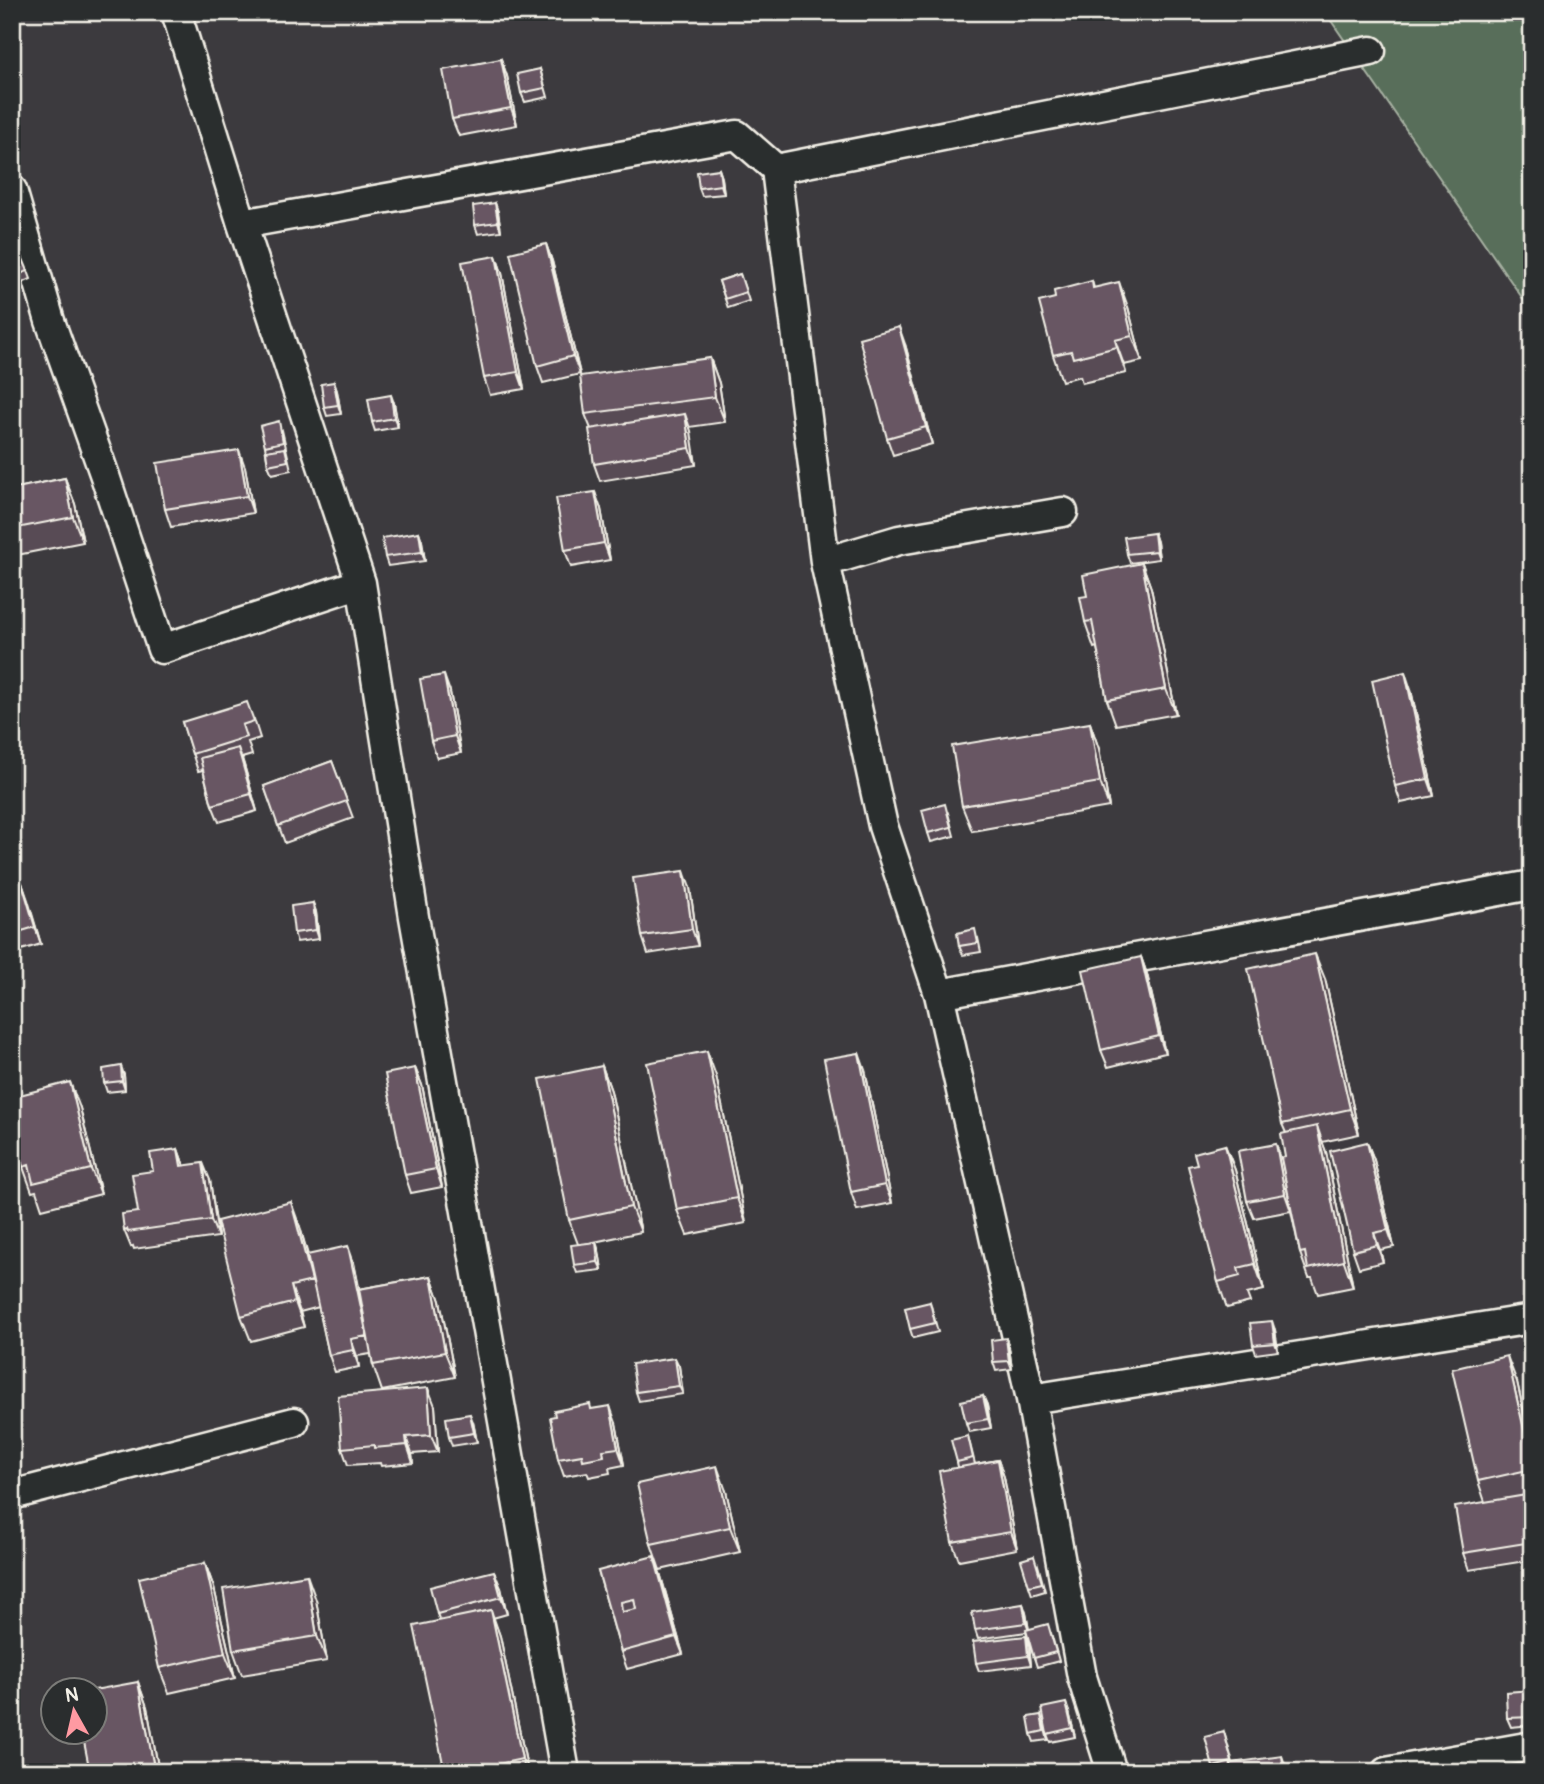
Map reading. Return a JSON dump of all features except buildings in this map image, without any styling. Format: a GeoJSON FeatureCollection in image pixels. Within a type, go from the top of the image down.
{"type":"FeatureCollection","features":[{"type":"Feature","properties":{"kind":"street"},"geometry":{"type":"LineString","coordinates":[[176,12],[242,224],[361,583],[414,917],[565,1772]]}},
{"type":"Feature","properties":{"kind":"street"},"geometry":{"type":"LineString","coordinates":[[776,169],[1371,51]]}},
{"type":"Feature","properties":{"kind":"street"},"geometry":{"type":"LineString","coordinates":[[242,224],[737,135],[776,169],[825,562],[883,826],[939,994],[1031,1399],[1082,1677],[1112,1772]]}},
{"type":"Feature","properties":{"kind":"street"},"geometry":{"type":"LineString","coordinates":[[12,190],[50,321],[162,649],[361,583]]}},
{"type":"Feature","properties":{"kind":"street"},"geometry":{"type":"LineString","coordinates":[[825,562],[899,540],[1063,512]]}},
{"type":"Feature","properties":{"kind":"street"},"geometry":{"type":"LineString","coordinates":[[939,994],[1532,885]]}},
{"type":"Feature","properties":{"kind":"street"},"geometry":{"type":"LineString","coordinates":[[1031,1399],[1532,1319]]}},
{"type":"Feature","properties":{"kind":"street"},"geometry":{"type":"LineString","coordinates":[[12,1495],[294,1422]]}},
{"type":"Feature","properties":{"kind":"street"},"geometry":{"type":"LineString","coordinates":[[1387,1772],[1532,1745]]}},
{"type":"Feature","properties":{"kind":"green space"},"geometry":{"type":"Polygon","coordinates":[[[1325,12],[1532,12],[1532,312],[1325,12]]]}}]}
